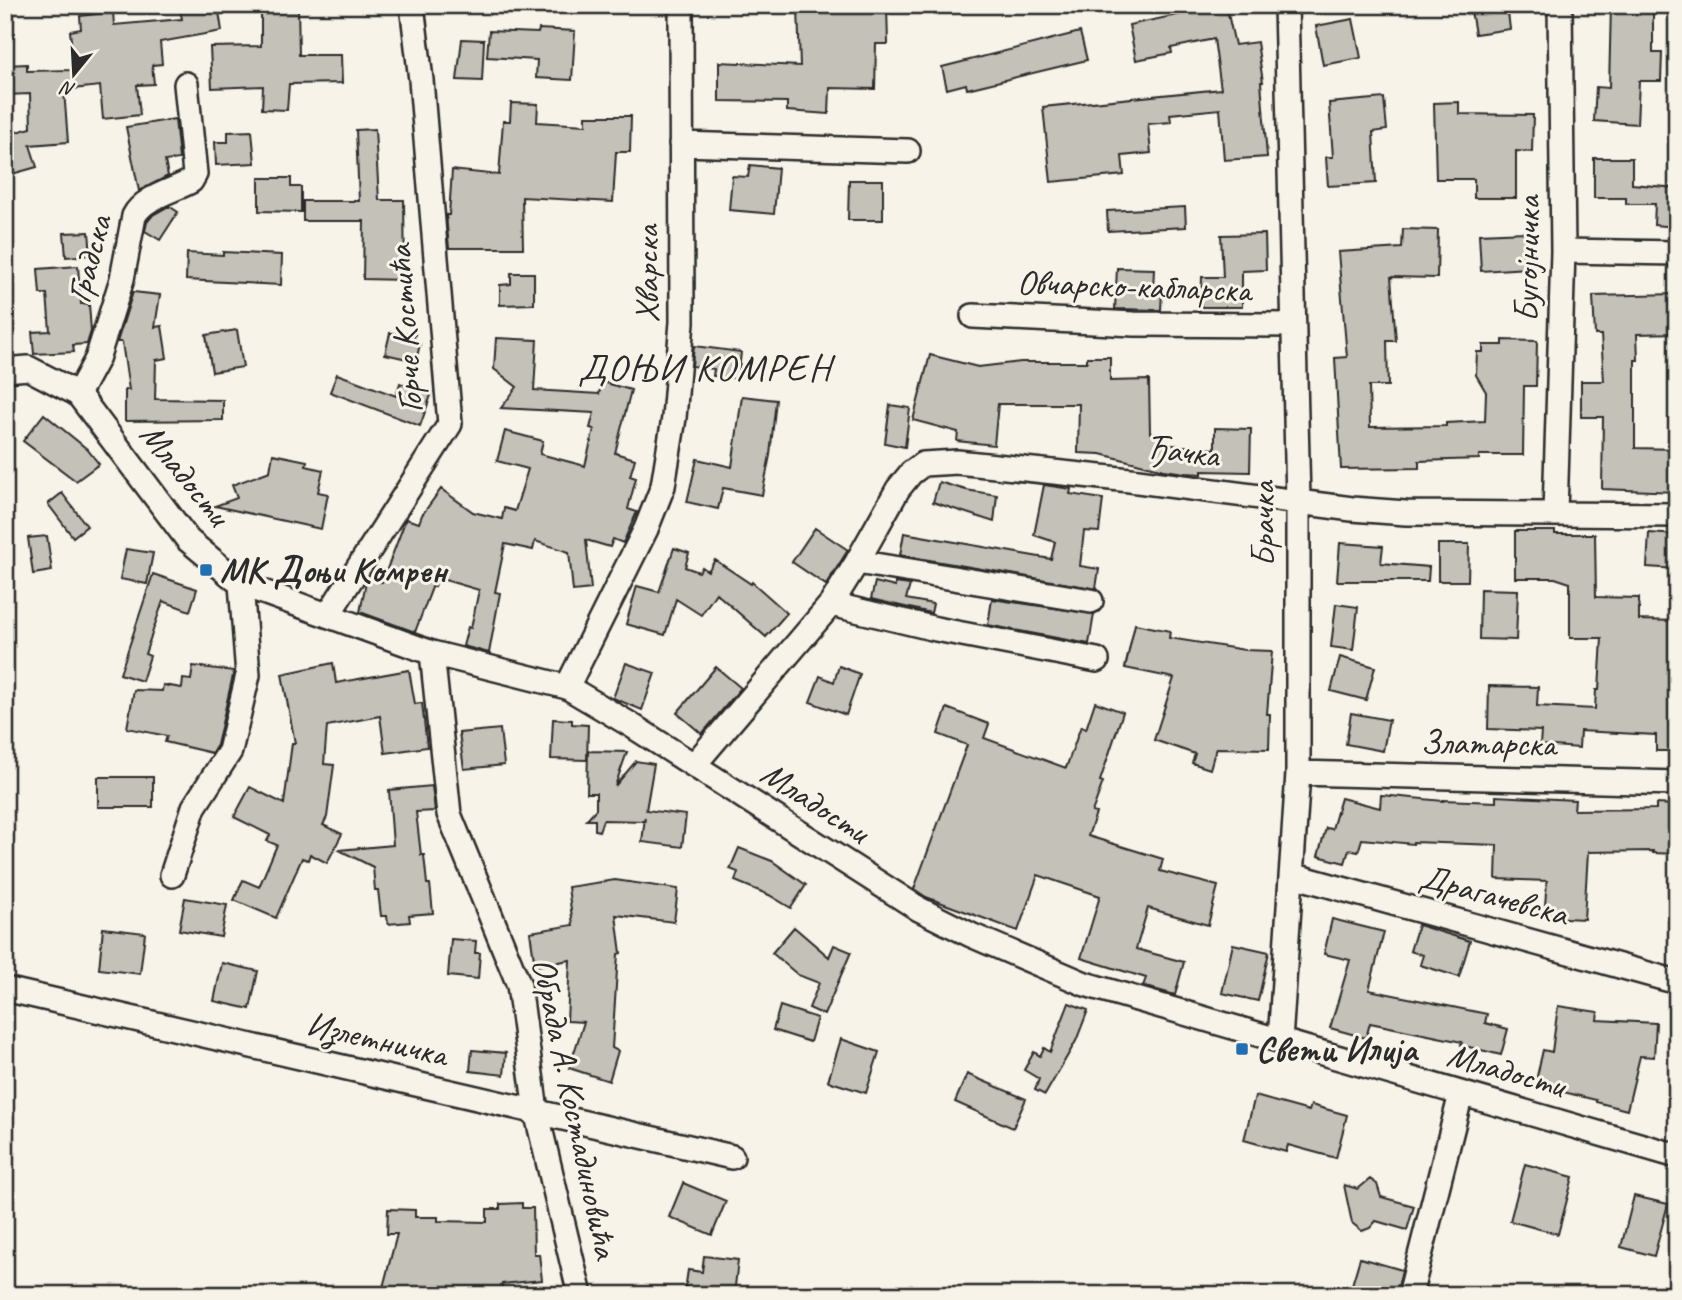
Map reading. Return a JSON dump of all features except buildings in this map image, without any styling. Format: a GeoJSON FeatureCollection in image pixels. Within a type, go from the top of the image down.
{"type":"FeatureCollection","features":[{"type":"Feature","properties":{"kind":"street","name":"Горче Костића"},"geometry":{"type":"LineString","coordinates":[[328,615],[450,424],[421,80],[412,5]]}},
{"type":"Feature","properties":{"kind":"street","name":"Хварска"},"geometry":{"type":"LineString","coordinates":[[567,687],[646,529],[663,486],[674,418],[682,322],[681,5]]}},
{"type":"Feature","properties":{"kind":"street","name":"Брачка"},"geometry":{"type":"LineString","coordinates":[[1280,1041],[1298,773],[1297,500],[1286,5]]}},
{"type":"Feature","properties":{"kind":"street","name":"Бугојничка"},"geometry":{"type":"LineString","coordinates":[[1555,513],[1563,251],[1560,5]]}},
{"type":"Feature","properties":{"kind":"street","name":"Градска"},"geometry":{"type":"LineString","coordinates":[[78,394],[97,359],[122,279],[134,216],[148,201],[191,181],[195,174],[186,85]]}},
{"type":"Feature","properties":{"kind":"street"},"geometry":{"type":"LineString","coordinates":[[681,144],[908,151]]}},
{"type":"Feature","properties":{"kind":"street"},"geometry":{"type":"LineString","coordinates":[[1563,251],[1677,253]]}},
{"type":"Feature","properties":{"kind":"street","name":"Овчарско-кабларска"},"geometry":{"type":"LineString","coordinates":[[973,316],[1135,324],[1293,325]]}},
{"type":"Feature","properties":{"kind":"street","name":"Младости"},"geometry":{"type":"LineString","coordinates":[[6,368],[28,368],[78,394],[188,540],[241,584],[432,653],[567,687],[908,902],[971,935],[1085,984],[1677,1156]]}},
{"type":"Feature","properties":{"kind":"street","name":"Ђачка"},"geometry":{"type":"LineString","coordinates":[[694,765],[831,604],[898,489],[911,473],[923,464],[939,461],[1130,480],[1352,509],[1406,513],[1677,515]]}},
{"type":"Feature","properties":{"kind":"street"},"geometry":{"type":"LineString","coordinates":[[857,562],[1091,601]]}},
{"type":"Feature","properties":{"kind":"street"},"geometry":{"type":"LineString","coordinates":[[172,875],[194,807],[230,751],[248,675],[241,584]]}},
{"type":"Feature","properties":{"kind":"street"},"geometry":{"type":"LineString","coordinates":[[831,604],[936,629],[1097,660]]}},
{"type":"Feature","properties":{"kind":"street","name":"Обрада А. Костадиновића"},"geometry":{"type":"LineString","coordinates":[[432,653],[450,814],[519,985],[536,1111],[580,1295]]}},
{"type":"Feature","properties":{"kind":"street","name":"Златарска"},"geometry":{"type":"LineString","coordinates":[[1298,773],[1677,783]]}},
{"type":"Feature","properties":{"kind":"street","name":"Драгачевска"},"geometry":{"type":"LineString","coordinates":[[1292,875],[1677,982]]}},
{"type":"Feature","properties":{"kind":"street","name":"Излетничка"},"geometry":{"type":"LineString","coordinates":[[5,989],[732,1157]]}},
{"type":"Feature","properties":{"kind":"street"},"geometry":{"type":"LineString","coordinates":[[1410,1295],[1461,1094]]}},
{"type":"Feature","properties":{"kind":"place","name":"МК Доњи Комрен"},"geometry":{"type":"Point","coordinates":[206,570]}},
{"type":"Feature","properties":{"kind":"place","name":"Свети Илија"},"geometry":{"type":"Point","coordinates":[1242,1049]}},
{"type":"Feature","properties":{"kind":"district","name":"ДОЊИ КОМРЕН"},"geometry":{"type":"Point","coordinates":[705,367]}}]}
